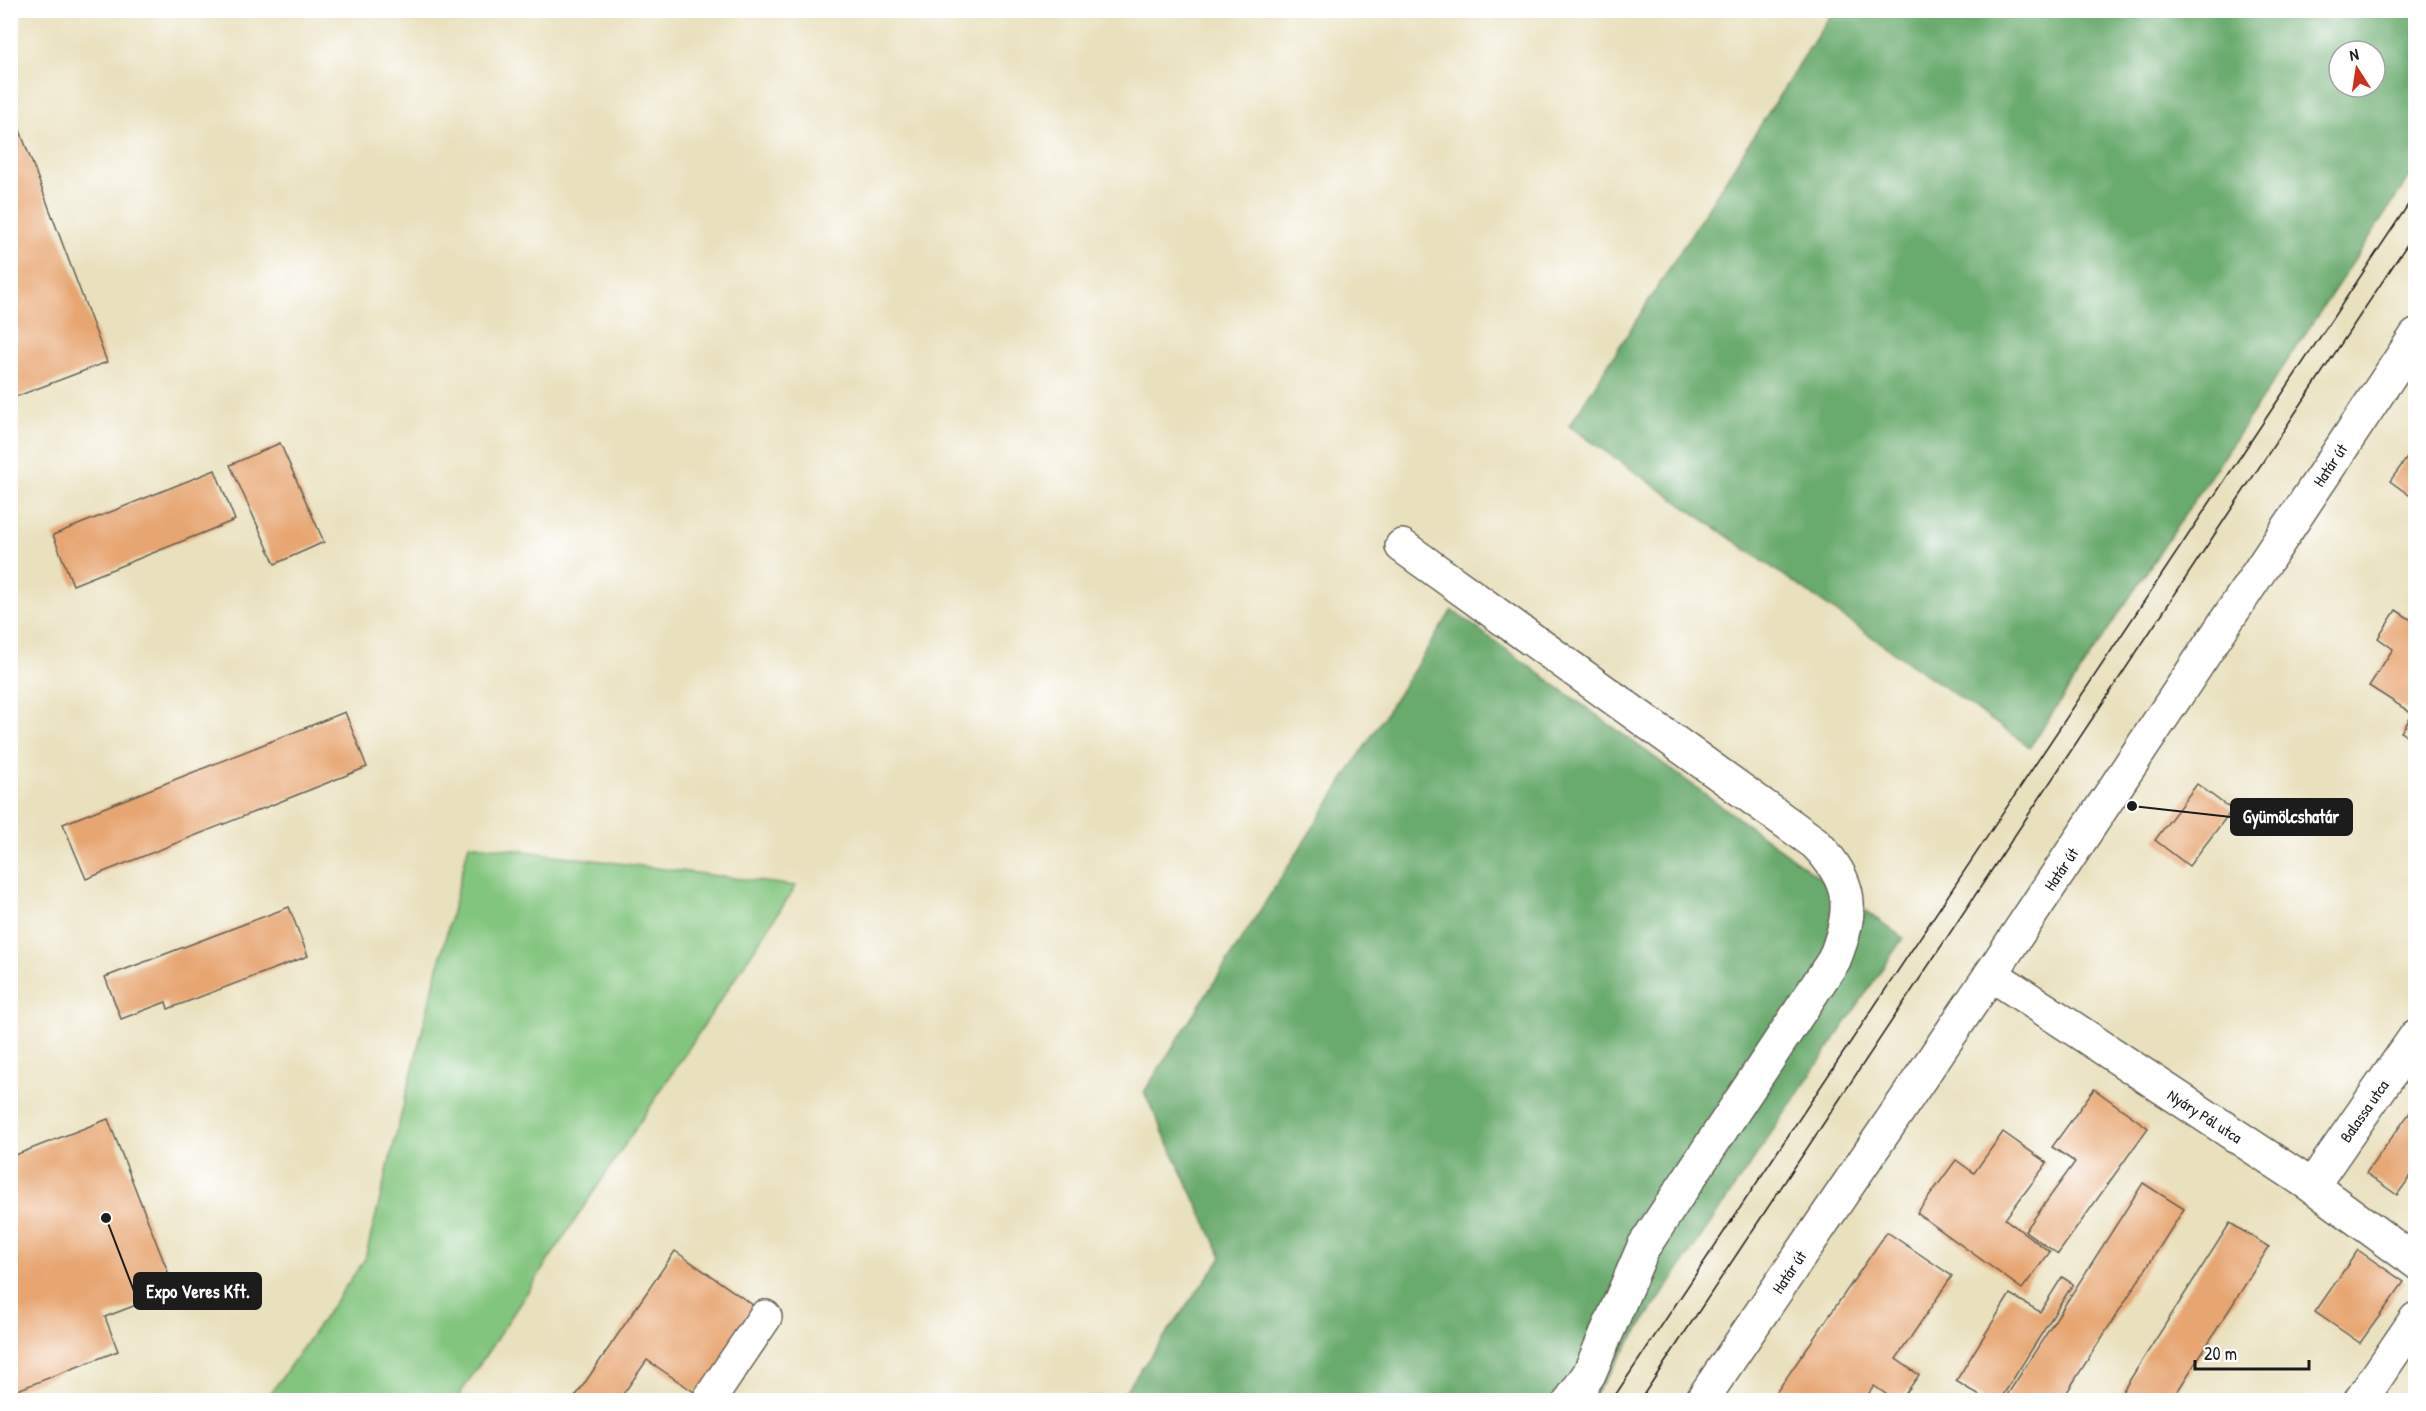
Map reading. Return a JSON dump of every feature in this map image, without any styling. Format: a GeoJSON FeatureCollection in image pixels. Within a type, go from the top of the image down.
{"type":"FeatureCollection","features":[{"type":"Feature","properties":{"kind":"main road","name":"Határ út"},"geometry":{"type":"LineString","coordinates":[[1702,1401],[1991,974],[2415,336]]}},
{"type":"Feature","properties":{"kind":"main road"},"geometry":{"type":"LineString","coordinates":[[1402,546],[1815,843],[1833,862],[1845,884],[1847,907],[1845,932],[1834,960],[1644,1246],[1589,1374],[1570,1401]]}},
{"type":"Feature","properties":{"kind":"main road","name":"Nyáry Pál utca"},"geometry":{"type":"LineString","coordinates":[[1991,974],[2312,1186],[2415,1262]]}},
{"type":"Feature","properties":{"kind":"main road","name":"Balassa utca"},"geometry":{"type":"LineString","coordinates":[[2312,1186],[2415,1036]]}},
{"type":"Feature","properties":{"kind":"main road"},"geometry":{"type":"LineString","coordinates":[[709,1401],[765,1317]]}},
{"type":"Feature","properties":{"kind":"main road"},"geometry":{"type":"LineString","coordinates":[[2361,1401],[2415,1319]]}},
{"type":"Feature","properties":{"kind":"green space"},"geometry":{"type":"Polygon","coordinates":[[[1833,11],[2415,11],[2415,169],[2030,747],[1569,426],[1833,11]]]}},
{"type":"Feature","properties":{"kind":"green space"},"geometry":{"type":"Polygon","coordinates":[[[1452,610],[1903,938],[1591,1400],[1082,1400],[1123,1394],[1222,1257],[1144,1092],[1452,610]]]}},
{"type":"Feature","properties":{"kind":"green space"},"geometry":{"type":"Polygon","coordinates":[[[469,844],[796,886],[456,1400],[266,1400],[365,1259],[469,844]]]}},
{"type":"Feature","properties":{"kind":"building"},"geometry":{"type":"Polygon","coordinates":[[[10,104],[107,362],[10,399],[10,104]]]}},
{"type":"Feature","properties":{"kind":"building"},"geometry":{"type":"Polygon","coordinates":[[[280,443],[324,542],[275,564],[230,465],[280,443]]]}},
{"type":"Feature","properties":{"kind":"building"},"geometry":{"type":"Polygon","coordinates":[[[2412,451],[2416,454],[2416,500],[2390,481],[2412,451]]]}},
{"type":"Feature","properties":{"kind":"building"},"geometry":{"type":"Polygon","coordinates":[[[215,470],[235,520],[73,585],[53,535],[215,470]]]}},
{"type":"Feature","properties":{"kind":"building"},"geometry":{"type":"Polygon","coordinates":[[[2396,610],[2416,623],[2416,741],[2401,732],[2413,714],[2369,686],[2393,649],[2378,638],[2396,610]]]}},
{"type":"Feature","properties":{"kind":"building"},"geometry":{"type":"Polygon","coordinates":[[[345,712],[367,767],[86,879],[63,824],[345,712]]]}},
{"type":"Feature","properties":{"kind":"building"},"geometry":{"type":"Polygon","coordinates":[[[2197,784],[2232,810],[2189,866],[2155,840],[2197,784]]]}},
{"type":"Feature","properties":{"kind":"building"},"geometry":{"type":"Polygon","coordinates":[[[289,907],[308,956],[168,1009],[166,1002],[121,1019],[105,977],[289,907]]]}},
{"type":"Feature","properties":{"kind":"building"},"geometry":{"type":"Polygon","coordinates":[[[2094,1089],[2148,1128],[2058,1254],[2025,1231],[2075,1162],[2052,1147],[2094,1089]]]}},
{"type":"Feature","properties":{"kind":"building"},"geometry":{"type":"Polygon","coordinates":[[[2416,1104],[2416,1169],[2397,1195],[2366,1173],[2416,1104]]]}},
{"type":"Feature","properties":{"kind":"building"},"geometry":{"type":"Polygon","coordinates":[[[108,1119],[175,1290],[105,1317],[118,1351],[10,1393],[10,1157],[108,1119]]]}},
{"type":"Feature","properties":{"kind":"building"},"geometry":{"type":"Polygon","coordinates":[[[2003,1132],[2047,1163],[2005,1219],[2050,1252],[2022,1289],[1917,1213],[1956,1160],[1974,1173],[2003,1132]]]}},
{"type":"Feature","properties":{"kind":"building"},"geometry":{"type":"Polygon","coordinates":[[[2143,1183],[2184,1209],[2062,1400],[2004,1400],[2143,1183]]]}},
{"type":"Feature","properties":{"kind":"building"},"geometry":{"type":"Polygon","coordinates":[[[2230,1223],[2269,1247],[2172,1400],[2117,1400],[2230,1223]]]}},
{"type":"Feature","properties":{"kind":"building"},"geometry":{"type":"Polygon","coordinates":[[[1887,1232],[1952,1276],[1896,1359],[1919,1375],[1901,1400],[1895,1400],[1874,1386],[1864,1400],[1771,1400],[1887,1232]]]}},
{"type":"Feature","properties":{"kind":"building"},"geometry":{"type":"Polygon","coordinates":[[[2358,1250],[2404,1282],[2360,1343],[2315,1312],[2358,1250]]]}},
{"type":"Feature","properties":{"kind":"building"},"geometry":{"type":"Polygon","coordinates":[[[675,1251],[760,1310],[700,1396],[647,1360],[619,1400],[573,1400],[675,1251]]]}},
{"type":"Feature","properties":{"kind":"building"},"geometry":{"type":"Polygon","coordinates":[[[2062,1277],[2073,1284],[2000,1400],[1986,1400],[1956,1381],[2010,1294],[2040,1312],[2062,1277]]]}},
{"type":"Feature","properties":{"kind":"tram line"},"geometry":{"type":"LineString","coordinates":[[1612,1400],[2416,193]]}},
{"type":"Feature","properties":{"kind":"tram line"},"geometry":{"type":"LineString","coordinates":[[1640,1400],[2416,231]]}},
{"type":"Feature","properties":{"kind":"place","name":"Gyümölcshatár"},"geometry":{"type":"Point","coordinates":[2132,806]}},
{"type":"Feature","properties":{"kind":"place","name":"Expo Veres Kft."},"geometry":{"type":"Point","coordinates":[106,1218]}}]}
